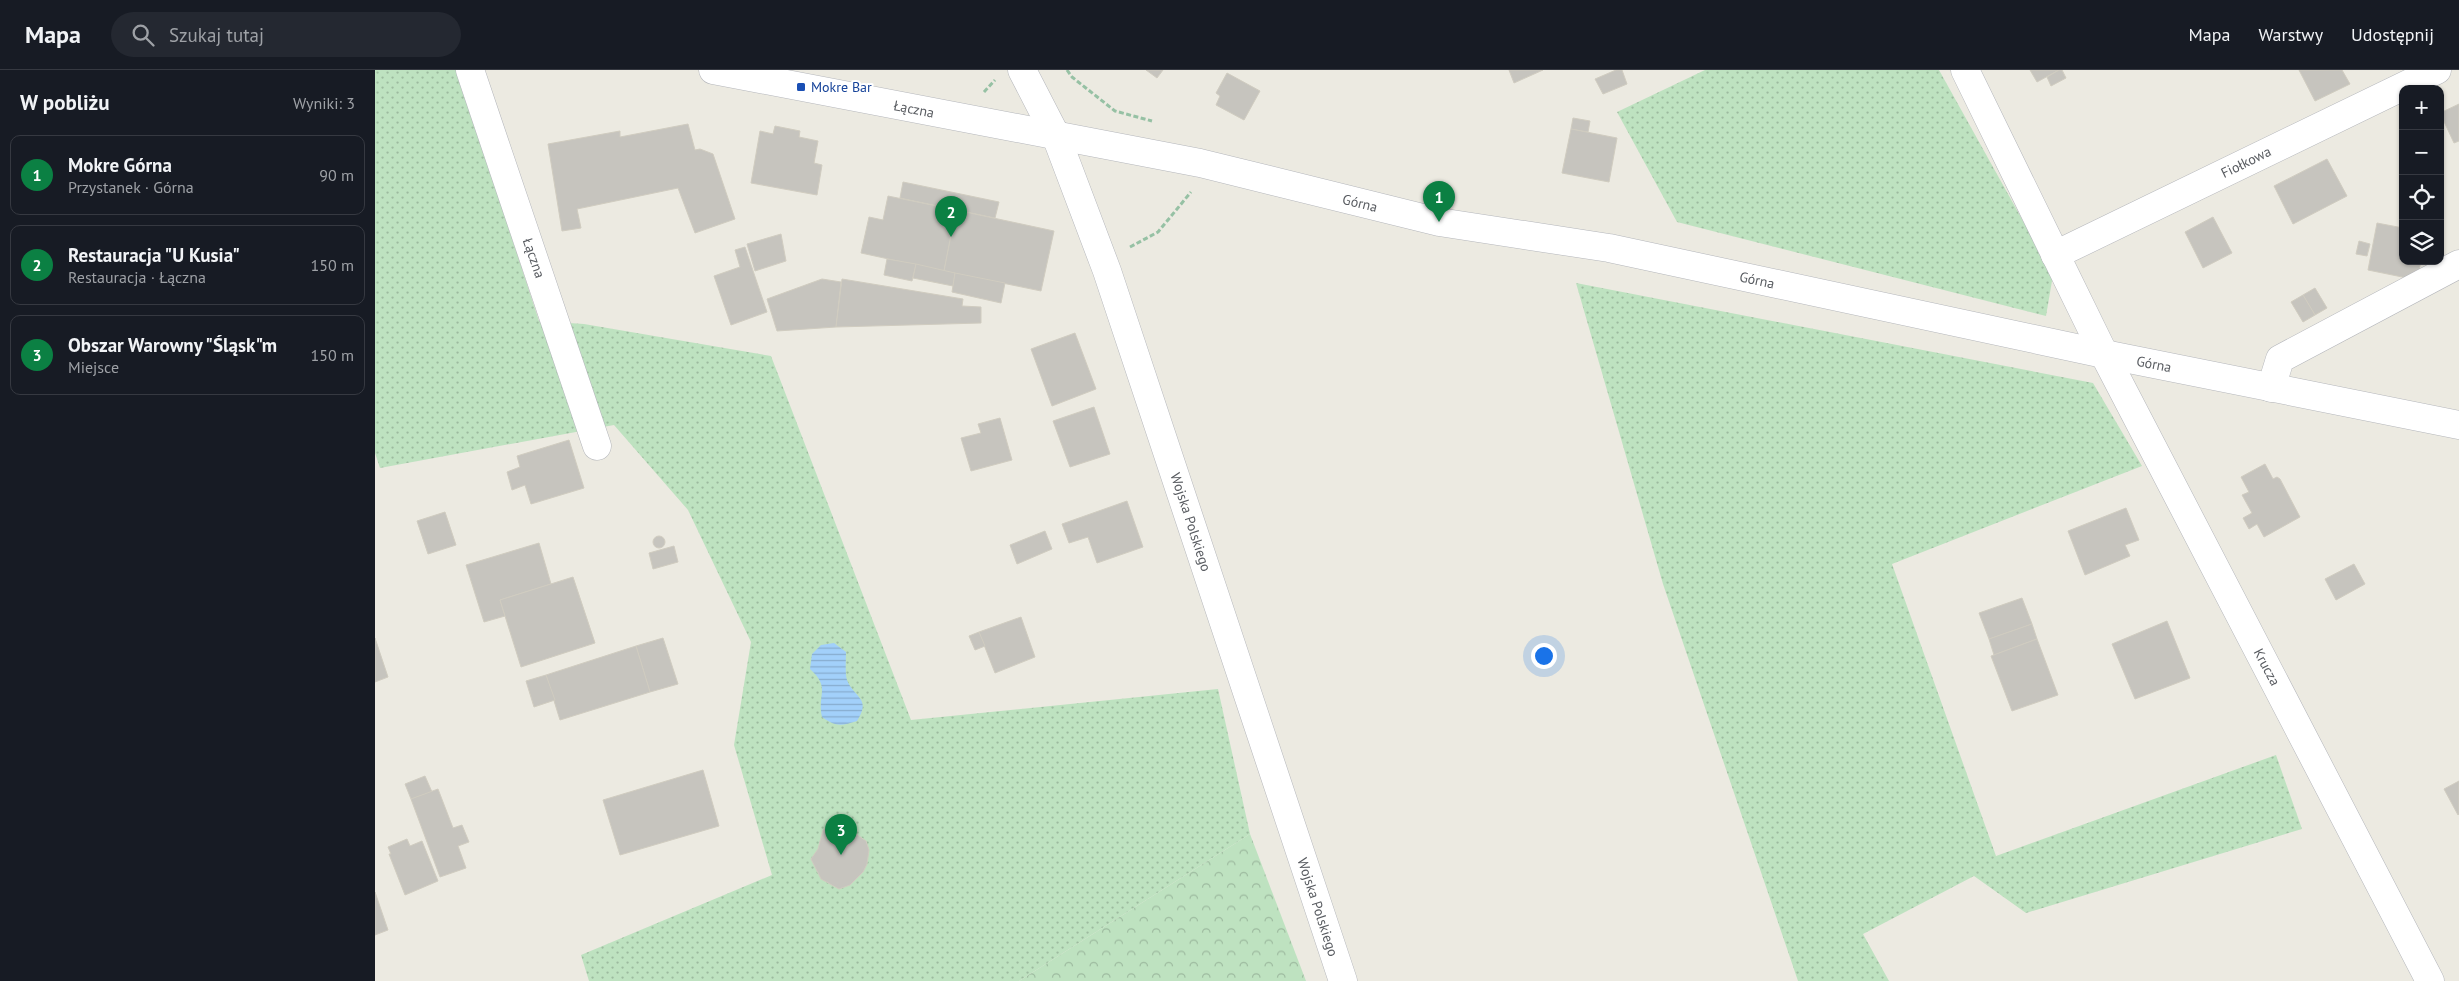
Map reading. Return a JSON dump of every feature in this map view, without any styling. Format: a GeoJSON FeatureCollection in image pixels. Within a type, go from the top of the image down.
{"type":"FeatureCollection","features":[{"type":"Feature","properties":{"kind":"street","name":"Łączna"},"geometry":{"type":"LineString","coordinates":[[471,70],[597,446]]}},
{"type":"Feature","properties":{"kind":"street","name":"Łączna"},"geometry":{"type":"LineString","coordinates":[[713,70],[1056,136]]}},
{"type":"Feature","properties":{"kind":"street","name":"Wojska Polskiego"},"geometry":{"type":"LineString","coordinates":[[1022,70],[1056,136],[1107,271],[1343,981]]}},
{"type":"Feature","properties":{"kind":"street"},"geometry":{"type":"LineString","coordinates":[[1965,70],[2104,354]]}},
{"type":"Feature","properties":{"kind":"street","name":"Fiołkowa"},"geometry":{"type":"LineString","coordinates":[[2055,255],[2437,70]]}},
{"type":"Feature","properties":{"kind":"street","name":"Górna"},"geometry":{"type":"LineString","coordinates":[[1056,136],[1200,163],[1439,222],[1609,248],[2104,354],[2459,425]]}},
{"type":"Feature","properties":{"kind":"street"},"geometry":{"type":"LineString","coordinates":[[2271,388],[2280,359],[2459,264]]}},
{"type":"Feature","properties":{"kind":"street","name":"Krucza"},"geometry":{"type":"LineString","coordinates":[[2104,354],[2430,981]]}},
{"type":"Feature","properties":{"kind":"path"},"geometry":{"type":"LineString","coordinates":[[1067,70],[1072,77],[1115,110],[1160,123]]}},
{"type":"Feature","properties":{"kind":"path"},"geometry":{"type":"LineString","coordinates":[[1127,249],[1158,232],[1195,187]]}},
{"type":"Feature","properties":{"kind":"green space"},"geometry":{"type":"Polygon","coordinates":[[[375,70],[457,70],[539,321],[584,324],[771,356],[911,720],[1218,689],[1250,834],[1019,981],[589,981],[581,955],[772,875],[734,745],[751,642],[688,510],[614,425],[380,468],[375,453],[375,70]]]}},
{"type":"Feature","properties":{"kind":"green space"},"geometry":{"type":"Polygon","coordinates":[[[1705,70],[1939,70],[2053,275],[2046,316],[1677,222],[1617,112],[1705,70]]]}},
{"type":"Feature","properties":{"kind":"green space"},"geometry":{"type":"Polygon","coordinates":[[[1576,283],[2093,383],[2142,466],[1892,564],[1996,856],[2276,755],[2302,829],[2026,913],[1974,876],[1863,934],[1889,981],[1798,981],[1663,584],[1576,283]]]}},
{"type":"Feature","properties":{"kind":"green space"},"geometry":{"type":"Polygon","coordinates":[[[1250,834],[1306,981],[1019,981],[1250,834]]]}},
{"type":"Feature","properties":{"kind":"water"},"geometry":{"type":"Polygon","coordinates":[[[834,643],[846,652],[847,680],[863,707],[857,721],[843,725],[831,723],[822,717],[822,686],[810,669],[812,654],[821,645],[834,643]]]}},
{"type":"Feature","properties":{"kind":"building"},"geometry":{"type":"Polygon","coordinates":[[[1146,70],[1163,70],[1157,78],[1146,70]]]}},
{"type":"Feature","properties":{"kind":"building"},"geometry":{"type":"Polygon","coordinates":[[[1509,70],[1543,70],[1514,83],[1509,70]]]}},
{"type":"Feature","properties":{"kind":"building"},"geometry":{"type":"Polygon","coordinates":[[[1616,70],[1622,70],[1627,84],[1603,94],[1595,79],[1616,70]]]}},
{"type":"Feature","properties":{"kind":"building"},"geometry":{"type":"Polygon","coordinates":[[[2030,70],[2059,70],[2037,82],[2030,70]]]}},
{"type":"Feature","properties":{"kind":"building"},"geometry":{"type":"Polygon","coordinates":[[[2062,70],[2066,78],[2051,86],[2047,77],[2062,70]]]}},
{"type":"Feature","properties":{"kind":"building"},"geometry":{"type":"Polygon","coordinates":[[[2299,70],[2342,70],[2350,84],[2315,101],[2299,70]]]}},
{"type":"Feature","properties":{"kind":"building"},"geometry":{"type":"Polygon","coordinates":[[[1227,73],[1260,91],[1244,120],[1216,105],[1220,96],[1216,93],[1227,73]]]}},
{"type":"Feature","properties":{"kind":"building"},"geometry":{"type":"Polygon","coordinates":[[[2459,104],[2459,141],[2454,143],[2444,122],[2444,111],[2459,104]]]}},
{"type":"Feature","properties":{"kind":"building"},"geometry":{"type":"Polygon","coordinates":[[[1573,118],[1590,121],[1588,132],[1571,129],[1573,118]]]}},
{"type":"Feature","properties":{"kind":"building"},"geometry":{"type":"Polygon","coordinates":[[[688,124],[695,150],[700,149],[713,154],[735,219],[695,233],[678,188],[577,209],[581,228],[562,231],[548,144],[620,131],[620,137],[688,124]]]}},
{"type":"Feature","properties":{"kind":"building"},"geometry":{"type":"Polygon","coordinates":[[[775,126],[800,131],[799,137],[818,141],[814,163],[822,165],[817,195],[751,183],[760,131],[773,134],[775,126]]]}},
{"type":"Feature","properties":{"kind":"building"},"geometry":{"type":"Polygon","coordinates":[[[1571,129],[1617,138],[1609,182],[1562,173],[1571,129]]]}},
{"type":"Feature","properties":{"kind":"building"},"geometry":{"type":"Polygon","coordinates":[[[2327,159],[2347,196],[2293,224],[2274,186],[2327,159]]]}},
{"type":"Feature","properties":{"kind":"building"},"geometry":{"type":"Polygon","coordinates":[[[903,182],[999,202],[995,218],[900,198],[903,182]]]}},
{"type":"Feature","properties":{"kind":"building"},"geometry":{"type":"Polygon","coordinates":[[[888,196],[956,210],[944,271],[861,253],[869,217],[883,220],[888,196]]]}},
{"type":"Feature","properties":{"kind":"building"},"geometry":{"type":"Polygon","coordinates":[[[956,210],[1054,231],[1041,291],[944,271],[956,210]]]}},
{"type":"Feature","properties":{"kind":"building"},"geometry":{"type":"Polygon","coordinates":[[[2213,217],[2232,253],[2203,268],[2185,232],[2213,217]]]}},
{"type":"Feature","properties":{"kind":"building"},"geometry":{"type":"Polygon","coordinates":[[[2377,223],[2399,227],[2399,265],[2420,265],[2417,280],[2368,270],[2377,223]]]}},
{"type":"Feature","properties":{"kind":"building"},"geometry":{"type":"Polygon","coordinates":[[[781,234],[786,261],[755,271],[747,244],[781,234]]]}},
{"type":"Feature","properties":{"kind":"building"},"geometry":{"type":"Polygon","coordinates":[[[2359,241],[2370,244],[2367,256],[2356,254],[2359,241]]]}},
{"type":"Feature","properties":{"kind":"building"},"geometry":{"type":"Polygon","coordinates":[[[745,247],[767,312],[731,325],[714,276],[740,267],[735,250],[745,247]]]}},
{"type":"Feature","properties":{"kind":"building"},"geometry":{"type":"Polygon","coordinates":[[[887,259],[916,264],[912,281],[884,275],[887,259]]]}},
{"type":"Feature","properties":{"kind":"building"},"geometry":{"type":"Polygon","coordinates":[[[916,264],[955,273],[953,286],[913,278],[916,264]]]}},
{"type":"Feature","properties":{"kind":"building"},"geometry":{"type":"Polygon","coordinates":[[[955,273],[1005,283],[1001,303],[952,292],[955,273]]]}},
{"type":"Feature","properties":{"kind":"building"},"geometry":{"type":"Polygon","coordinates":[[[822,279],[841,282],[836,327],[777,331],[767,299],[822,279]]]}},
{"type":"Feature","properties":{"kind":"building"},"geometry":{"type":"Polygon","coordinates":[[[842,279],[963,299],[962,306],[981,307],[981,323],[836,327],[842,279]]]}},
{"type":"Feature","properties":{"kind":"building"},"geometry":{"type":"Polygon","coordinates":[[[2315,288],[2327,308],[2315,315],[2303,295],[2315,288]]]}},
{"type":"Feature","properties":{"kind":"building"},"geometry":{"type":"Polygon","coordinates":[[[2303,295],[2315,315],[2303,322],[2291,302],[2303,295]]]}},
{"type":"Feature","properties":{"kind":"building"},"geometry":{"type":"Polygon","coordinates":[[[1075,333],[1096,389],[1052,406],[1031,349],[1075,333]]]}},
{"type":"Feature","properties":{"kind":"building"},"geometry":{"type":"Polygon","coordinates":[[[1094,407],[1110,454],[1070,467],[1053,421],[1094,407]]]}},
{"type":"Feature","properties":{"kind":"building"},"geometry":{"type":"Polygon","coordinates":[[[1000,418],[1012,460],[971,471],[961,438],[981,433],[978,424],[1000,418]]]}},
{"type":"Feature","properties":{"kind":"building"},"geometry":{"type":"Polygon","coordinates":[[[569,440],[584,488],[531,504],[525,485],[512,490],[507,472],[520,467],[517,456],[569,440]]]}},
{"type":"Feature","properties":{"kind":"building"},"geometry":{"type":"Polygon","coordinates":[[[2265,464],[2273,479],[2277,477],[2280,479],[2300,517],[2264,537],[2257,524],[2249,529],[2243,518],[2252,513],[2242,495],[2249,492],[2241,477],[2265,464]]]}},
{"type":"Feature","properties":{"kind":"building"},"geometry":{"type":"Polygon","coordinates":[[[1127,501],[1143,547],[1097,563],[1088,537],[1069,543],[1062,524],[1127,501]]]}},
{"type":"Feature","properties":{"kind":"building"},"geometry":{"type":"Polygon","coordinates":[[[2126,508],[2139,540],[2125,545],[2130,556],[2085,575],[2068,531],[2126,508]]]}},
{"type":"Feature","properties":{"kind":"building"},"geometry":{"type":"Polygon","coordinates":[[[445,512],[456,545],[428,554],[417,521],[445,512]]]}},
{"type":"Feature","properties":{"kind":"building"},"geometry":{"type":"Polygon","coordinates":[[[1045,531],[1052,549],[1017,564],[1010,545],[1045,531]]]}},
{"type":"Feature","properties":{"kind":"building"},"geometry":{"type":"Polygon","coordinates":[[[659,536],[665,542],[659,548],[653,542],[659,536]]]}},
{"type":"Feature","properties":{"kind":"building"},"geometry":{"type":"Polygon","coordinates":[[[539,543],[551,584],[500,600],[505,616],[484,622],[466,565],[539,543]]]}},
{"type":"Feature","properties":{"kind":"building"},"geometry":{"type":"Polygon","coordinates":[[[674,546],[678,562],[653,569],[649,553],[674,546]]]}},
{"type":"Feature","properties":{"kind":"building"},"geometry":{"type":"Polygon","coordinates":[[[2354,564],[2365,584],[2336,600],[2325,579],[2354,564]]]}},
{"type":"Feature","properties":{"kind":"building"},"geometry":{"type":"Polygon","coordinates":[[[573,577],[595,643],[521,667],[500,600],[573,577]]]}},
{"type":"Feature","properties":{"kind":"building"},"geometry":{"type":"Polygon","coordinates":[[[2022,598],[2032,624],[1989,639],[1979,613],[2022,598]]]}},
{"type":"Feature","properties":{"kind":"building"},"geometry":{"type":"Polygon","coordinates":[[[1021,617],[1035,657],[995,673],[979,632],[1021,617]]]}},
{"type":"Feature","properties":{"kind":"building"},"geometry":{"type":"Polygon","coordinates":[[[2167,621],[2190,678],[2135,699],[2112,644],[2167,621]]]}},
{"type":"Feature","properties":{"kind":"building"},"geometry":{"type":"Polygon","coordinates":[[[2032,624],[2037,639],[1994,655],[1989,639],[2032,624]]]}},
{"type":"Feature","properties":{"kind":"building"},"geometry":{"type":"Polygon","coordinates":[[[979,632],[985,646],[975,650],[969,636],[979,632]]]}},
{"type":"Feature","properties":{"kind":"building"},"geometry":{"type":"Polygon","coordinates":[[[375,638],[388,677],[375,682],[375,638]]]}},
{"type":"Feature","properties":{"kind":"building"},"geometry":{"type":"Polygon","coordinates":[[[663,638],[678,684],[650,692],[636,646],[663,638]]]}},
{"type":"Feature","properties":{"kind":"building"},"geometry":{"type":"Polygon","coordinates":[[[2037,639],[2058,695],[2012,711],[1991,656],[2037,639]]]}},
{"type":"Feature","properties":{"kind":"building"},"geometry":{"type":"Polygon","coordinates":[[[636,646],[650,692],[560,720],[546,675],[636,646]]]}},
{"type":"Feature","properties":{"kind":"building"},"geometry":{"type":"Polygon","coordinates":[[[546,675],[555,700],[534,707],[526,681],[546,675]]]}},
{"type":"Feature","properties":{"kind":"building"},"geometry":{"type":"Polygon","coordinates":[[[703,770],[719,826],[620,855],[603,800],[703,770]]]}},
{"type":"Feature","properties":{"kind":"building"},"geometry":{"type":"Polygon","coordinates":[[[425,776],[432,792],[411,799],[405,784],[425,776]]]}},
{"type":"Feature","properties":{"kind":"building"},"geometry":{"type":"Polygon","coordinates":[[[2459,781],[2459,814],[2458,815],[2444,789],[2459,781]]]}},
{"type":"Feature","properties":{"kind":"building"},"geometry":{"type":"Polygon","coordinates":[[[438,789],[453,828],[462,825],[469,842],[458,846],[466,868],[440,877],[411,799],[438,789]]]}},
{"type":"Feature","properties":{"kind":"building"},"geometry":{"type":"Polygon","coordinates":[[[838,821],[866,841],[869,850],[867,864],[863,872],[850,885],[839,889],[821,879],[811,859],[818,849],[823,830],[838,821]]]}},
{"type":"Feature","properties":{"kind":"building"},"geometry":{"type":"Polygon","coordinates":[[[407,839],[410,846],[422,841],[438,881],[405,895],[388,847],[407,839]]]}},
{"type":"Feature","properties":{"kind":"building"},"geometry":{"type":"Polygon","coordinates":[[[375,892],[388,930],[375,935],[375,892]]]}},
{"type":"Feature","properties":{"kind":"place","name":"Mokre Bar"},"geometry":{"type":"Point","coordinates":[801,87]}},
{"type":"Feature","properties":{"kind":"place","name":"Mokre Górna"},"geometry":{"type":"Point","coordinates":[1439,222]}},
{"type":"Feature","properties":{"kind":"place","name":"Restauracja \"U Kusia\""},"geometry":{"type":"Point","coordinates":[951,237]}},
{"type":"Feature","properties":{"kind":"place","name":"Obszar Warowny \"Śląsk\"m"},"geometry":{"type":"Point","coordinates":[841,855]}}]}
